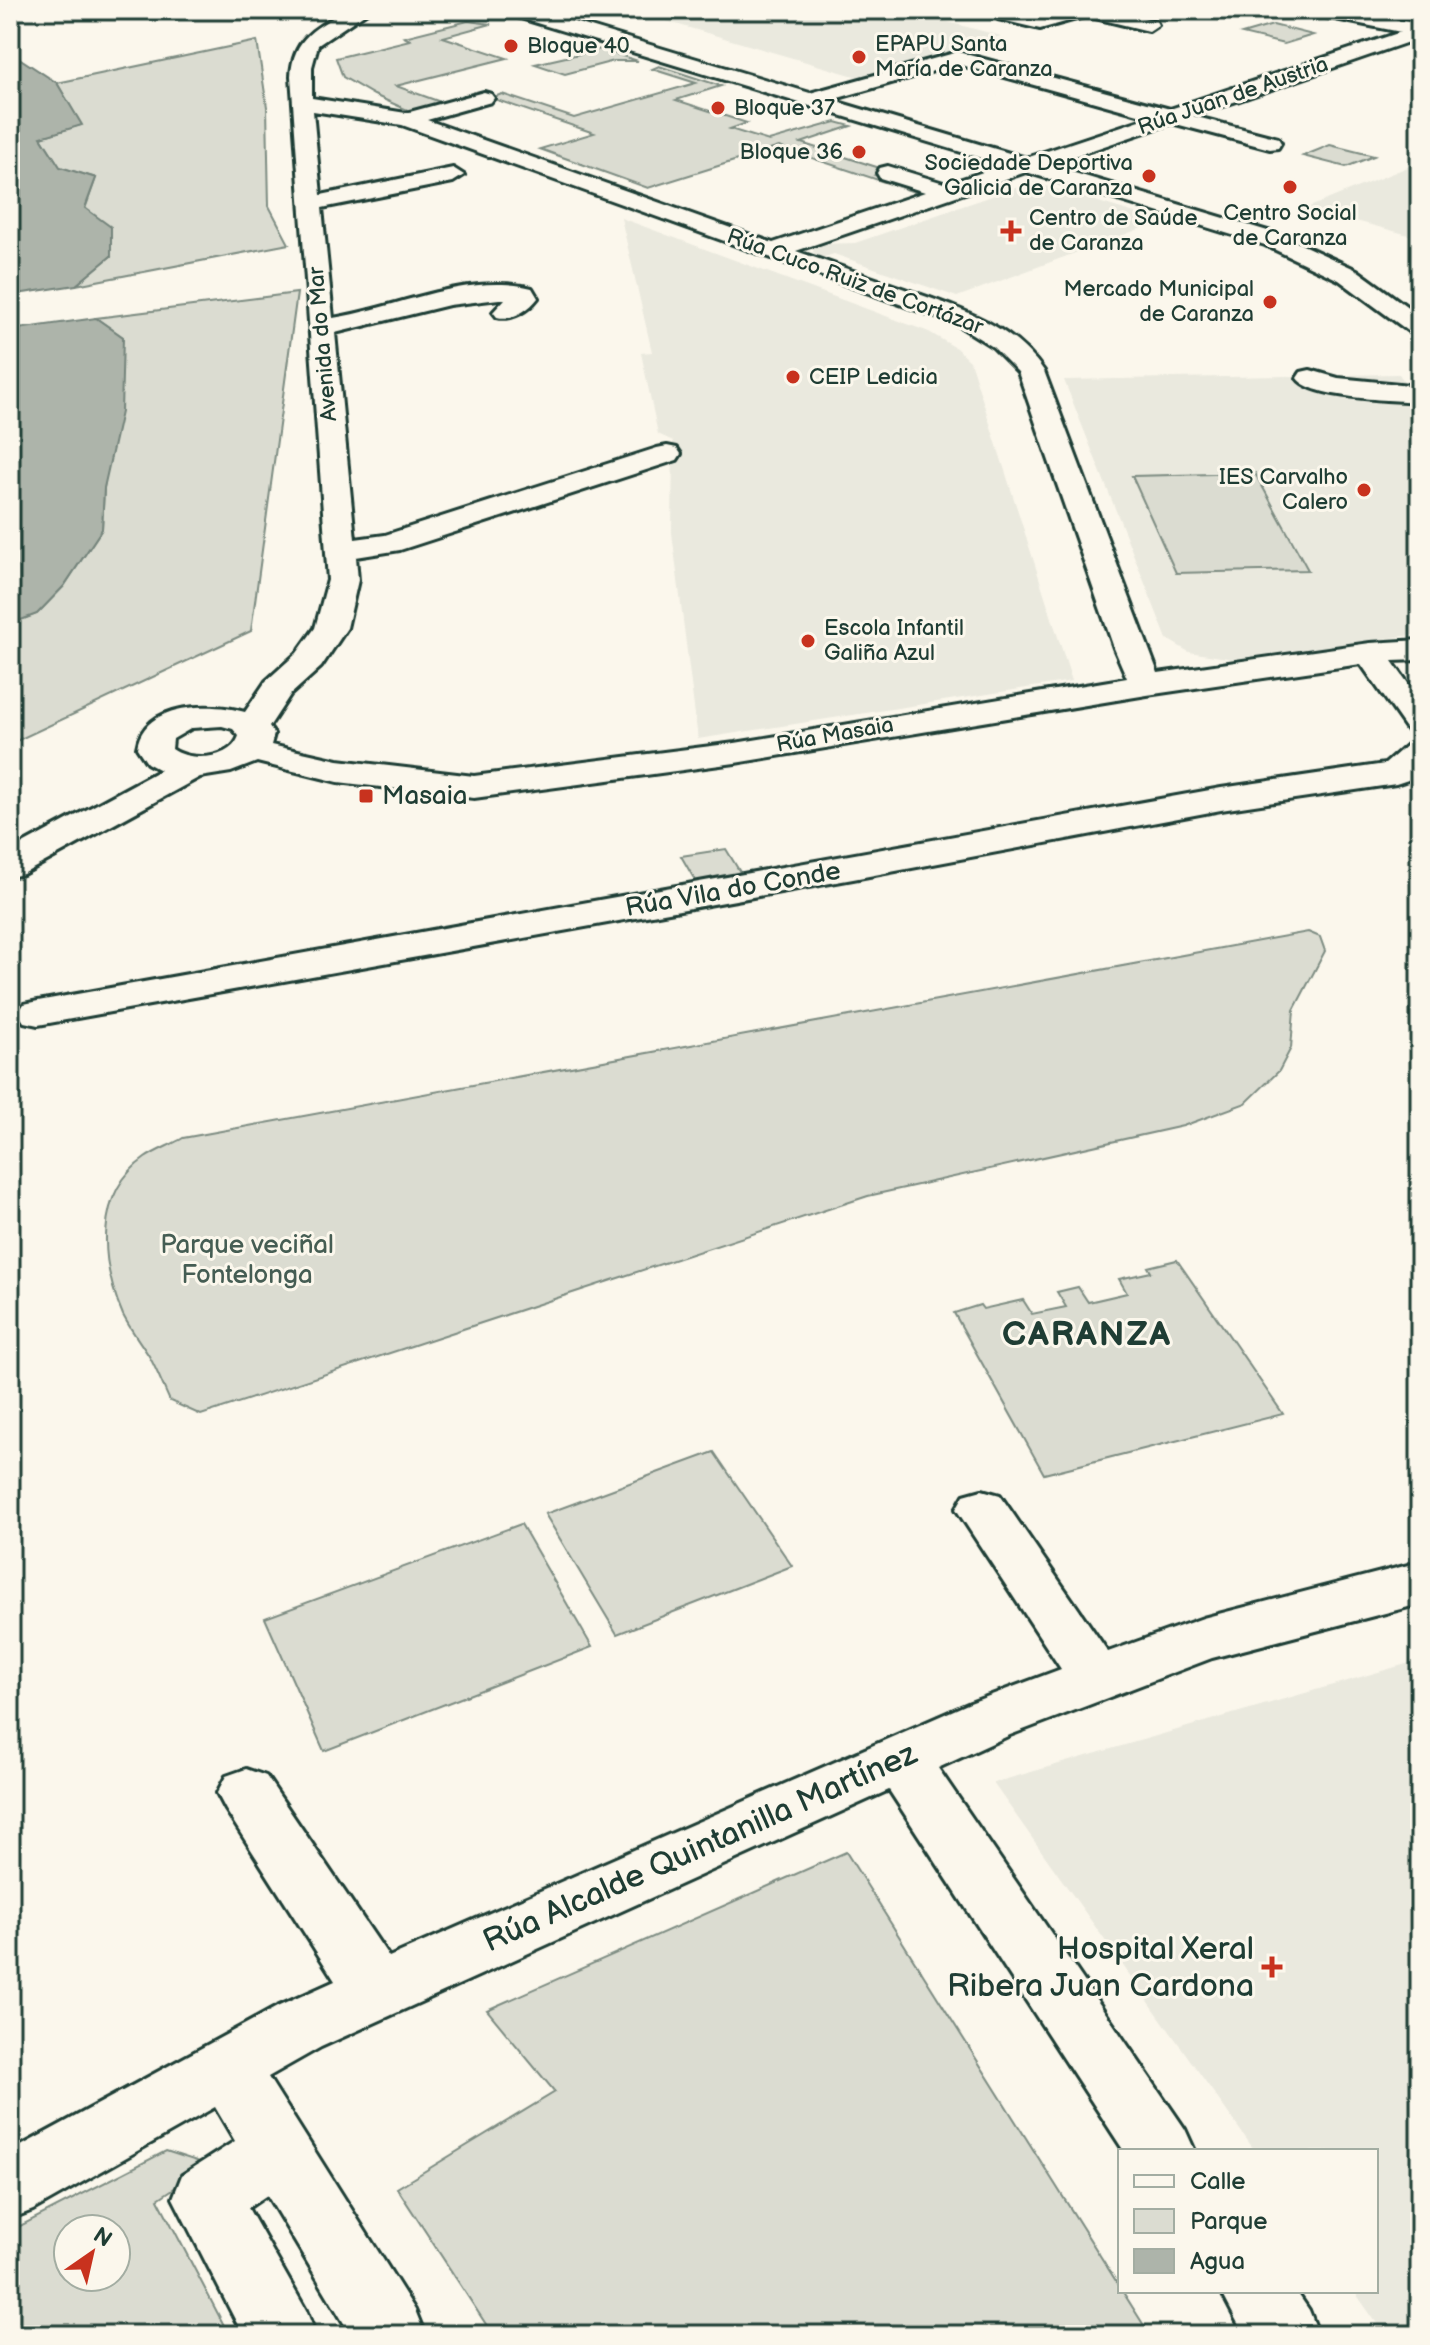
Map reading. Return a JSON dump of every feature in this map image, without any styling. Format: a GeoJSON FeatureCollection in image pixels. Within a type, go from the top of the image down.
{"type":"FeatureCollection","features":[{"type":"Feature","properties":{"kind":"street"},"geometry":{"type":"LineString","coordinates":[[319,67],[309,41],[332,24],[361,10]]}},
{"type":"Feature","properties":{"kind":"street"},"geometry":{"type":"LineString","coordinates":[[514,10],[1273,240],[1348,275],[1420,328]]}},
{"type":"Feature","properties":{"kind":"street"},"geometry":{"type":"LineString","coordinates":[[1005,15],[1040,23],[1087,10],[1149,25]]}},
{"type":"Feature","properties":{"kind":"street"},"geometry":{"type":"LineString","coordinates":[[1320,10],[1420,31]]}},
{"type":"Feature","properties":{"kind":"street","name":"Rúa Juan de Austria"},"geometry":{"type":"LineString","coordinates":[[772,251],[1420,31]]}},
{"type":"Feature","properties":{"kind":"street","name":"Avenida do Mar"},"geometry":{"type":"LineString","coordinates":[[179,763],[156,753],[154,745],[166,728],[186,719],[211,716],[278,688],[309,660],[331,628],[343,580],[302,103],[302,63],[309,41]]}},
{"type":"Feature","properties":{"kind":"street"},"geometry":{"type":"LineString","coordinates":[[811,99],[958,58],[1270,143]]}},
{"type":"Feature","properties":{"kind":"street"},"geometry":{"type":"LineString","coordinates":[[343,89],[401,118]]}},
{"type":"Feature","properties":{"kind":"street"},"geometry":{"type":"LineString","coordinates":[[306,135],[346,119],[401,118],[484,98]]}},
{"type":"Feature","properties":{"kind":"street"},"geometry":{"type":"LineString","coordinates":[[302,103],[339,100],[372,104]]}},
{"type":"Feature","properties":{"kind":"street"},"geometry":{"type":"LineString","coordinates":[[302,103],[401,118]]}},
{"type":"Feature","properties":{"kind":"street","name":"Rúa Cuco Ruiz de Cortázar"},"geometry":{"type":"LineString","coordinates":[[401,118],[967,320],[997,335],[1017,352],[1031,371],[1130,648],[1147,685]]}},
{"type":"Feature","properties":{"kind":"street"},"geometry":{"type":"LineString","coordinates":[[888,173],[949,192]]}},
{"type":"Feature","properties":{"kind":"street"},"geometry":{"type":"LineString","coordinates":[[311,203],[453,175]]}},
{"type":"Feature","properties":{"kind":"street"},"geometry":{"type":"LineString","coordinates":[[322,327],[350,324],[494,289],[523,293],[526,298],[506,312]]}},
{"type":"Feature","properties":{"kind":"street"},"geometry":{"type":"LineString","coordinates":[[1310,378],[1335,386],[1420,394]]}},
{"type":"Feature","properties":{"kind":"street"},"geometry":{"type":"LineString","coordinates":[[340,550],[389,544],[667,454]]}},
{"type":"Feature","properties":{"kind":"street"},"geometry":{"type":"LineString","coordinates":[[495,542],[496,511]]}},
{"type":"Feature","properties":{"kind":"street","name":"Rúa Masaia"},"geometry":{"type":"LineString","coordinates":[[211,716],[235,718],[251,738],[338,771],[474,787],[735,753],[1147,685],[1370,653],[1420,650]]}},
{"type":"Feature","properties":{"kind":"street"},"geometry":{"type":"LineString","coordinates":[[1370,653],[1420,724]]}},
{"type":"Feature","properties":{"kind":"street","name":"Avenida do Mar"},"geometry":{"type":"LineString","coordinates":[[251,738],[278,688]]}},
{"type":"Feature","properties":{"kind":"street"},"geometry":{"type":"LineString","coordinates":[[10,866],[179,763],[225,763],[251,738]]}},
{"type":"Feature","properties":{"kind":"street","name":"Rúa Vila do Conde"},"geometry":{"type":"LineString","coordinates":[[38,1013],[1221,799],[1396,773],[1420,751]]}},
{"type":"Feature","properties":{"kind":"street"},"geometry":{"type":"LineString","coordinates":[[982,1509],[1097,1679]]}},
{"type":"Feature","properties":{"kind":"street","name":"Rúa Alcalde Quintanilla Martínez"},"geometry":{"type":"LineString","coordinates":[[10,2187],[299,2027],[990,1719],[1203,1639],[1420,1583]]}},
{"type":"Feature","properties":{"kind":"street"},"geometry":{"type":"LineString","coordinates":[[900,1759],[1161,2149]]}},
{"type":"Feature","properties":{"kind":"street"},"geometry":{"type":"LineString","coordinates":[[246,1793],[377,1992]]}},
{"type":"Feature","properties":{"kind":"street"},"geometry":{"type":"LineString","coordinates":[[226,2067],[390,2335]]}},
{"type":"Feature","properties":{"kind":"street"},"geometry":{"type":"LineString","coordinates":[[277,2151],[206,2198],[281,2335]]}},
{"type":"Feature","properties":{"kind":"street"},"geometry":{"type":"LineString","coordinates":[[1256,2293],[1284,2335]]}},
{"type":"Feature","properties":{"kind":"shaded area","name":"EPAPU Santa María de Caranza"},"geometry":{"type":"Polygon","coordinates":[[[628,10],[903,10],[1001,36],[858,77],[628,10]]]}},
{"type":"Feature","properties":{"kind":"shaded area"},"geometry":{"type":"Polygon","coordinates":[[[1420,162],[1420,238],[1307,208],[1420,162]]]}},
{"type":"Feature","properties":{"kind":"shaded area","name":"Centro de Saúde de Caranza"},"geometry":{"type":"Polygon","coordinates":[[[1033,182],[1161,221],[957,297],[834,254],[818,259],[813,252],[814,247],[823,244],[855,243],[1033,182]]]}},
{"type":"Feature","properties":{"kind":"shaded area"},"geometry":{"type":"Polygon","coordinates":[[[621,218],[929,332],[956,348],[970,361],[1072,681],[698,739],[672,533],[673,441],[658,434],[641,353],[652,352],[621,218]]]}},
{"type":"Feature","properties":{"kind":"shaded area"},"geometry":{"type":"Polygon","coordinates":[[[1399,374],[1420,405],[1420,634],[1234,659],[1189,652],[1167,639],[1064,380],[1399,374]]]}},
{"type":"Feature","properties":{"kind":"shaded area","name":"Hospital Xeral Ribera Juan Cardona"},"geometry":{"type":"Polygon","coordinates":[[[1420,1660],[1420,2335],[1385,2335],[1355,2293],[1378,2293],[1378,2149],[1254,2149],[993,1783],[1420,1660]]]}},
{"type":"Feature","properties":{"kind":"green space"},"geometry":{"type":"Polygon","coordinates":[[[468,21],[491,24],[443,37],[507,58],[396,86],[446,104],[414,113],[343,77],[336,58],[410,40],[404,37],[468,21]]]}},
{"type":"Feature","properties":{"kind":"green space"},"geometry":{"type":"Polygon","coordinates":[[[1273,25],[1313,35],[1284,44],[1242,34],[1273,25]]]}},
{"type":"Feature","properties":{"kind":"green space"},"geometry":{"type":"Polygon","coordinates":[[[257,41],[267,107],[269,206],[289,244],[76,285],[111,256],[85,209],[96,178],[60,167],[41,137],[81,125],[57,83],[257,41]]]}},
{"type":"Feature","properties":{"kind":"green space"},"geometry":{"type":"Polygon","coordinates":[[[601,49],[638,61],[614,61],[565,74],[535,64],[601,49]]]}},
{"type":"Feature","properties":{"kind":"green space"},"geometry":{"type":"Polygon","coordinates":[[[659,66],[721,86],[676,100],[747,123],[730,129],[769,141],[836,122],[851,126],[801,143],[886,170],[875,175],[918,189],[914,192],[779,147],[648,188],[540,149],[594,133],[491,98],[502,94],[574,118],[696,83],[652,69],[659,66]]]}},
{"type":"Feature","properties":{"kind":"green space"},"geometry":{"type":"Polygon","coordinates":[[[1330,145],[1374,156],[1346,167],[1303,156],[1330,145]]]}},
{"type":"Feature","properties":{"kind":"green space"},"geometry":{"type":"Polygon","coordinates":[[[297,293],[251,631],[10,744],[10,624],[37,614],[64,586],[102,529],[104,488],[123,337],[96,318],[297,293]]]}},
{"type":"Feature","properties":{"kind":"green space"},"geometry":{"type":"Polygon","coordinates":[[[1255,473],[1308,570],[1176,573],[1132,476],[1255,473]]]}},
{"type":"Feature","properties":{"kind":"green space"},"geometry":{"type":"Polygon","coordinates":[[[726,849],[746,882],[700,889],[681,856],[726,849]]]}},
{"type":"Feature","properties":{"kind":"green space","name":"Parque veciñal Fontelonga"},"geometry":{"type":"Polygon","coordinates":[[[1308,932],[1320,937],[1325,951],[1294,1010],[1291,1048],[1279,1071],[1246,1103],[1183,1126],[868,1196],[201,1415],[170,1401],[115,1295],[106,1231],[109,1210],[117,1191],[128,1173],[145,1158],[183,1138],[1308,932]]]}},
{"type":"Feature","properties":{"kind":"green space"},"geometry":{"type":"Polygon","coordinates":[[[1177,1260],[1283,1414],[1044,1474],[954,1313],[980,1305],[983,1309],[1023,1300],[1032,1314],[1066,1307],[1057,1292],[1078,1287],[1088,1302],[1127,1293],[1119,1279],[1151,1272],[1148,1267],[1177,1260]]]}},
{"type":"Feature","properties":{"kind":"green space"},"geometry":{"type":"Polygon","coordinates":[[[714,1452],[792,1566],[617,1634],[545,1514],[714,1452]]]}},
{"type":"Feature","properties":{"kind":"green space"},"geometry":{"type":"Polygon","coordinates":[[[521,1524],[592,1647],[324,1751],[265,1618],[521,1524]]]}},
{"type":"Feature","properties":{"kind":"green space"},"geometry":{"type":"Polygon","coordinates":[[[846,1852],[1118,2284],[1118,2293],[1124,2293],[1150,2335],[493,2335],[397,2188],[555,2092],[487,2010],[846,1852]]]}},
{"type":"Feature","properties":{"kind":"green space"},"geometry":{"type":"Polygon","coordinates":[[[166,2151],[209,2165],[158,2199],[229,2335],[10,2335],[10,2231],[166,2151]]]}},
{"type":"Feature","properties":{"kind":"water"},"geometry":{"type":"Polygon","coordinates":[[[10,56],[16,56],[57,83],[82,125],[41,137],[60,167],[96,178],[85,208],[111,227],[111,256],[76,285],[10,295],[10,56]]]}},
{"type":"Feature","properties":{"kind":"water"},"geometry":{"type":"Polygon","coordinates":[[[96,318],[123,337],[121,412],[104,488],[102,529],[64,586],[37,614],[10,624],[10,330],[96,318]]]}},
{"type":"Feature","properties":{"kind":"place","name":"Bloque 40"},"geometry":{"type":"Point","coordinates":[511,46]}},
{"type":"Feature","properties":{"kind":"place","name":"EPAPU Santa María de Caranza"},"geometry":{"type":"Point","coordinates":[859,57]}},
{"type":"Feature","properties":{"kind":"place","name":"Bloque 37"},"geometry":{"type":"Point","coordinates":[718,108]}},
{"type":"Feature","properties":{"kind":"place","name":"Bloque 36"},"geometry":{"type":"Point","coordinates":[859,152]}},
{"type":"Feature","properties":{"kind":"place","name":"Sociedade Deportiva Galicia de Caranza"},"geometry":{"type":"Point","coordinates":[1149,176]}},
{"type":"Feature","properties":{"kind":"place","name":"Centro Social de Caranza"},"geometry":{"type":"Point","coordinates":[1290,187]}},
{"type":"Feature","properties":{"kind":"place","name":"Centro de Saúde de Caranza"},"geometry":{"type":"Point","coordinates":[1011,231]}},
{"type":"Feature","properties":{"kind":"place","name":"Mercado Municipal de Caranza"},"geometry":{"type":"Point","coordinates":[1270,302]}},
{"type":"Feature","properties":{"kind":"place","name":"CEIP Ledicia"},"geometry":{"type":"Point","coordinates":[793,377]}},
{"type":"Feature","properties":{"kind":"place","name":"IES Carvalho Calero"},"geometry":{"type":"Point","coordinates":[1364,490]}},
{"type":"Feature","properties":{"kind":"place","name":"Escola Infantil Galiña Azul"},"geometry":{"type":"Point","coordinates":[808,641]}},
{"type":"Feature","properties":{"kind":"place","name":"Masaia"},"geometry":{"type":"Point","coordinates":[366,796]}},
{"type":"Feature","properties":{"kind":"place","name":"Hospital Xeral Ribera Juan Cardona"},"geometry":{"type":"Point","coordinates":[1272,1967]}},
{"type":"Feature","properties":{"kind":"district","name":"CARANZA"},"geometry":{"type":"Point","coordinates":[1087,1334]}}]}
